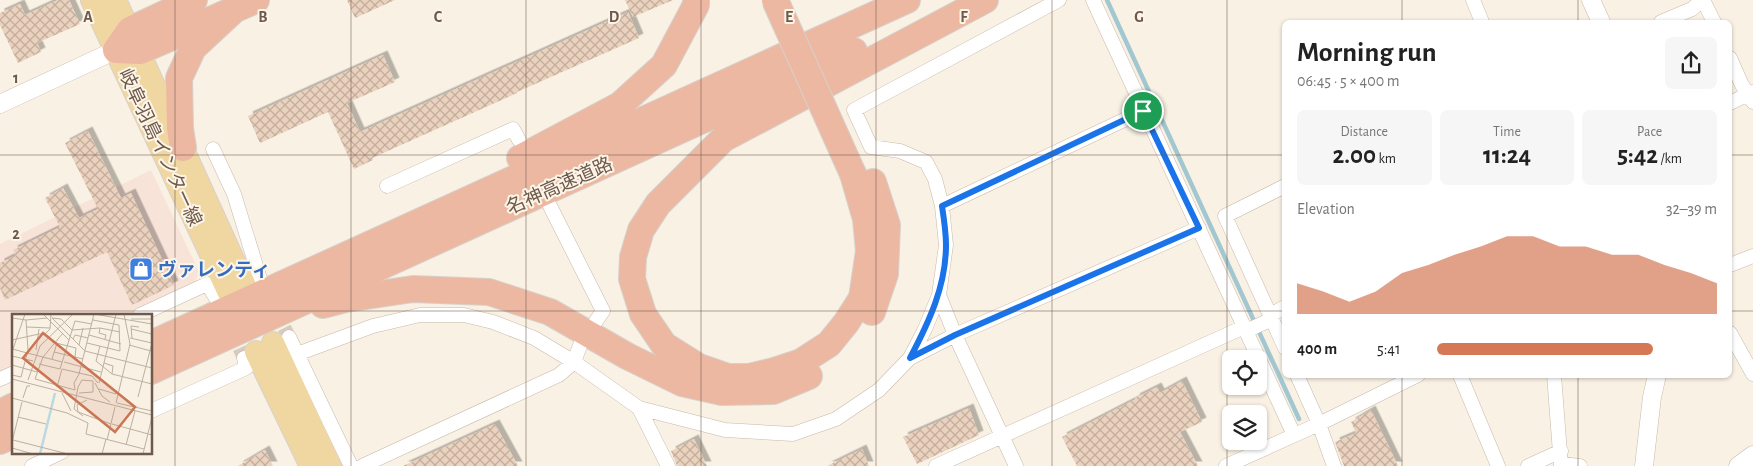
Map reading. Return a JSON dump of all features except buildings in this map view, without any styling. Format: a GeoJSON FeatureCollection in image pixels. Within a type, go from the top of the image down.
{"type":"FeatureCollection","features":[{"type":"Feature","properties":{"kind":"highway"},"geometry":{"type":"LineString","coordinates":[[128,44],[194,0]]}},
{"type":"Feature","properties":{"kind":"highway"},"geometry":{"type":"LineString","coordinates":[[244,291],[620,105],[664,65],[696,5],[696,0]]}},
{"type":"Feature","properties":{"kind":"highway"},"geometry":{"type":"LineString","coordinates":[[254,324],[346,298],[412,289],[489,292],[550,312],[627,356],[682,383],[722,392],[773,391],[817,372],[839,356],[856,338],[873,310],[885,274],[887,224],[775,0]]}},
{"type":"Feature","properties":{"kind":"highway"},"geometry":{"type":"LineString","coordinates":[[794,0],[861,169],[869,251],[862,298],[846,323],[829,344],[801,362],[749,377],[728,377],[699,368],[664,345],[643,314],[632,279],[633,256],[641,230],[658,204],[723,139],[985,0]]}},
{"type":"Feature","properties":{"kind":"highway","name":"名神高速道路"},"geometry":{"type":"LineString","coordinates":[[152,343],[244,291],[907,0]]}},
{"type":"Feature","properties":{"kind":"highway","name":"名神高速道路"},"geometry":{"type":"LineString","coordinates":[[152,371],[966,0]]}},
{"type":"Feature","properties":{"kind":"highway"},"geometry":{"type":"LineString","coordinates":[[128,44],[245,5]]}},
{"type":"Feature","properties":{"kind":"highway"},"geometry":{"type":"LineString","coordinates":[[183,148],[180,128],[179,78],[193,48],[245,5]]}},
{"type":"Feature","properties":{"kind":"highway"},"geometry":{"type":"LineString","coordinates":[[0,413],[12,407]]}},
{"type":"Feature","properties":{"kind":"highway"},"geometry":{"type":"LineString","coordinates":[[0,442],[12,436]]}},
{"type":"Feature","properties":{"kind":"main road","name":"岐阜羽島インター線"},"geometry":{"type":"LineString","coordinates":[[92,0],[128,44],[183,148],[244,291]]}},
{"type":"Feature","properties":{"kind":"main road","name":"岐阜羽島インター線"},"geometry":{"type":"LineString","coordinates":[[115,0],[128,44],[244,291]]}},
{"type":"Feature","properties":{"kind":"main road"},"geometry":{"type":"LineString","coordinates":[[266,348],[341,465]]}},
{"type":"Feature","properties":{"kind":"main road"},"geometry":{"type":"LineString","coordinates":[[266,348],[311,466]]}},
{"type":"Feature","properties":{"kind":"street"},"geometry":{"type":"LineString","coordinates":[[152,411],[246,368],[266,348],[297,354],[373,326],[420,315],[464,315],[493,322],[534,338],[574,362],[639,408],[725,430],[793,434],[836,419],[879,390],[910,358],[939,295],[946,245],[942,206],[935,179],[926,162],[900,151],[871,147],[854,110],[1059,0]]}},
{"type":"Feature","properties":{"kind":"street"},"geometry":{"type":"LineString","coordinates":[[1093,0],[1255,350]]}},
{"type":"Feature","properties":{"kind":"street"},"geometry":{"type":"LineString","coordinates":[[1473,0],[1481,20]]}},
{"type":"Feature","properties":{"kind":"street"},"geometry":{"type":"LineString","coordinates":[[1591,0],[1600,20]]}},
{"type":"Feature","properties":{"kind":"street"},"geometry":{"type":"LineString","coordinates":[[1666,20],[1692,9],[1702,0],[1713,20]]}},
{"type":"Feature","properties":{"kind":"street"},"geometry":{"type":"LineString","coordinates":[[0,104],[128,44]]}},
{"type":"Feature","properties":{"kind":"street"},"geometry":{"type":"LineString","coordinates":[[1732,62],[1751,96],[1732,102]]}},
{"type":"Feature","properties":{"kind":"street"},"geometry":{"type":"LineString","coordinates":[[942,206],[1143,111]]}},
{"type":"Feature","properties":{"kind":"street"},"geometry":{"type":"LineString","coordinates":[[387,186],[513,129],[520,140]]}},
{"type":"Feature","properties":{"kind":"street"},"geometry":{"type":"LineString","coordinates":[[142,314],[207,284],[244,291],[234,194],[214,149]]}},
{"type":"Feature","properties":{"kind":"street"},"geometry":{"type":"LineString","coordinates":[[1282,188],[1226,216],[1269,318],[1282,342]]}},
{"type":"Feature","properties":{"kind":"street"},"geometry":{"type":"LineString","coordinates":[[550,206],[603,311],[596,321]]}},
{"type":"Feature","properties":{"kind":"street"},"geometry":{"type":"LineString","coordinates":[[910,358],[955,335],[1199,228]]}},
{"type":"Feature","properties":{"kind":"street"},"geometry":{"type":"LineString","coordinates":[[1732,264],[1753,256]]}},
{"type":"Feature","properties":{"kind":"street"},"geometry":{"type":"LineString","coordinates":[[939,295],[955,335],[1016,466]]}},
{"type":"Feature","properties":{"kind":"street"},"geometry":{"type":"LineString","coordinates":[[936,466],[1246,329],[1282,310]]}},
{"type":"Feature","properties":{"kind":"street"},"geometry":{"type":"LineString","coordinates":[[1732,337],[1753,374]]}},
{"type":"Feature","properties":{"kind":"street"},"geometry":{"type":"LineString","coordinates":[[362,466],[559,375],[574,362],[582,340]]}},
{"type":"Feature","properties":{"kind":"street"},"geometry":{"type":"LineString","coordinates":[[297,354],[341,465]]}},
{"type":"Feature","properties":{"kind":"street"},"geometry":{"type":"LineString","coordinates":[[0,379],[12,374]]}},
{"type":"Feature","properties":{"kind":"street"},"geometry":{"type":"LineString","coordinates":[[1267,376],[1294,435]]}},
{"type":"Feature","properties":{"kind":"street"},"geometry":{"type":"LineString","coordinates":[[1298,378],[1319,424],[1334,466]]}},
{"type":"Feature","properties":{"kind":"street"},"geometry":{"type":"LineString","coordinates":[[1226,466],[1319,424],[1412,378]]}},
{"type":"Feature","properties":{"kind":"street"},"geometry":{"type":"LineString","coordinates":[[1461,378],[1498,466]]}},
{"type":"Feature","properties":{"kind":"street"},"geometry":{"type":"LineString","coordinates":[[1554,378],[1561,460]]}},
{"type":"Feature","properties":{"kind":"street"},"geometry":{"type":"LineString","coordinates":[[1644,466],[1652,397],[1656,378]]}},
{"type":"Feature","properties":{"kind":"street"},"geometry":{"type":"LineString","coordinates":[[639,408],[668,466]]}},
{"type":"Feature","properties":{"kind":"street"},"geometry":{"type":"LineString","coordinates":[[32,466],[58,454]]}},
{"type":"Feature","properties":{"kind":"street"},"geometry":{"type":"LineString","coordinates":[[1738,466],[1753,455]]}},
{"type":"Feature","properties":{"kind":"street"},"geometry":{"type":"LineString","coordinates":[[1528,466],[1561,460],[1580,466]]}},
{"type":"Feature","properties":{"kind":"shaded area"},"geometry":{"type":"Polygon","coordinates":[[[151,170],[199,272],[193,286],[130,314],[12,314],[12,367],[0,372],[0,244],[151,170]]]}},
{"type":"Feature","properties":{"kind":"waterway"},"geometry":{"type":"LineString","coordinates":[[1107,0],[1299,419]]}},
{"type":"Feature","properties":{"kind":"tunnel"},"geometry":{"type":"LineString","coordinates":[[275,309],[289,337]]}},
{"type":"Feature","properties":{"kind":"tunnel"},"geometry":{"type":"LineString","coordinates":[[231,329],[244,358]]}},
{"type":"Feature","properties":{"kind":"place","name":"ヴァレンティ"},"geometry":{"type":"Point","coordinates":[141,269]}},
{"type":"Feature","properties":{"kind":"route"},"geometry":{"type":"LineString","coordinates":[[1143,111],[1199,228],[955,335],[910,358],[939,295],[946,245],[942,206],[1143,111]]}}]}
